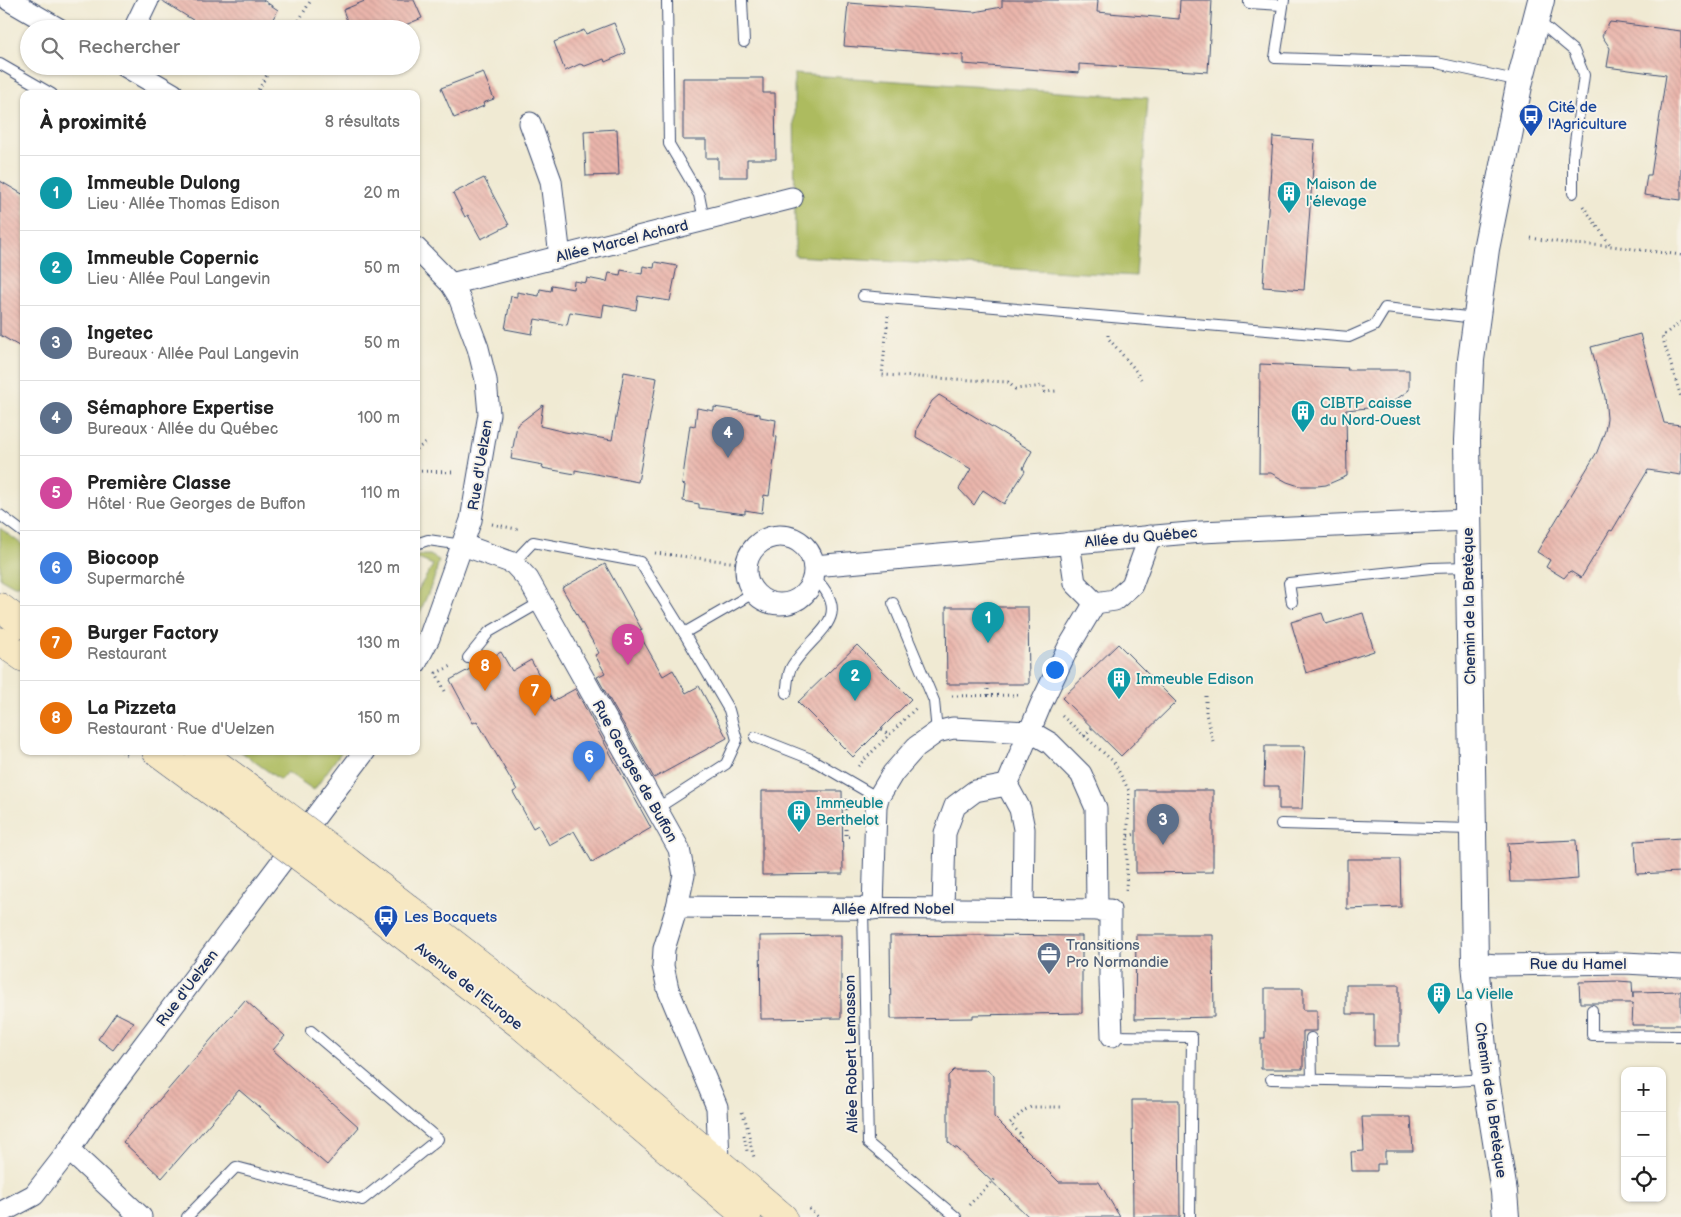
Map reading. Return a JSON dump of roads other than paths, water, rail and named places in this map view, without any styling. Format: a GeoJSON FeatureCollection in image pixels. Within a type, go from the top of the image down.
{"type":"FeatureCollection","features":[{"type":"Feature","properties":{"kind":"main road"},"geometry":{"type":"LineString","coordinates":[[0,607],[20,622]]}},
{"type":"Feature","properties":{"kind":"main road"},"geometry":{"type":"LineString","coordinates":[[0,641],[20,655]]}},
{"type":"Feature","properties":{"kind":"main road","name":"Avenue de l'Europe"},"geometry":{"type":"LineString","coordinates":[[163,755],[259,810],[339,870],[542,1012],[783,1217]]}},
{"type":"Feature","properties":{"kind":"main road","name":"Avenue de l'Europe"},"geometry":{"type":"LineString","coordinates":[[202,755],[259,810]]}},
{"type":"Feature","properties":{"kind":"main road","name":"Avenue de l'Europe"},"geometry":{"type":"LineString","coordinates":[[339,870],[747,1217]]}},
{"type":"Feature","properties":{"kind":"street"},"geometry":{"type":"LineString","coordinates":[[9,0],[43,20]]}},
{"type":"Feature","properties":{"kind":"street"},"geometry":{"type":"LineString","coordinates":[[138,20],[148,0]]}},
{"type":"Feature","properties":{"kind":"street","name":"Chemin de la Bretèque"},"geometry":{"type":"LineString","coordinates":[[1506,1217],[1504,1192],[1486,1078],[1475,963],[1467,440],[1471,360],[1486,249],[1520,81],[1538,9]]}},
{"type":"Feature","properties":{"kind":"street"},"geometry":{"type":"LineString","coordinates":[[140,75],[165,90]]}},
{"type":"Feature","properties":{"kind":"street"},"geometry":{"type":"LineString","coordinates":[[530,123],[551,181],[560,256]]}},
{"type":"Feature","properties":{"kind":"street","name":"Allée Marcel Achard"},"geometry":{"type":"LineString","coordinates":[[451,284],[792,198]]}},
{"type":"Feature","properties":{"kind":"street","name":"Rue d'Uelzen"},"geometry":{"type":"LineString","coordinates":[[420,252],[451,284],[459,297],[478,348],[486,380],[489,414],[471,520],[429,638],[420,655]]}},
{"type":"Feature","properties":{"kind":"street","name":"Allée du Québec"},"geometry":{"type":"LineString","coordinates":[[814,571],[1069,543],[1219,530],[1468,520]]}},
{"type":"Feature","properties":{"kind":"street"},"geometry":{"type":"LineString","coordinates":[[780,536],[799,542],[808,552],[814,571],[808,589],[804,594],[793,602],[780,604],[767,602],[755,592],[747,577],[747,564],[752,552],[761,542],[780,536]]}},
{"type":"Feature","properties":{"kind":"street"},"geometry":{"type":"LineString","coordinates":[[1095,603],[1115,600],[1132,585],[1150,536]]}},
{"type":"Feature","properties":{"kind":"street"},"geometry":{"type":"LineString","coordinates":[[1069,543],[1075,583],[1095,603]]}},
{"type":"Feature","properties":{"kind":"street","name":"Rue Georges de Buffon"},"geometry":{"type":"LineString","coordinates":[[463,545],[513,563],[528,579],[679,849],[684,875],[667,939],[663,966],[668,989],[717,1107],[719,1162]]}},
{"type":"Feature","properties":{"kind":"street"},"geometry":{"type":"LineString","coordinates":[[1008,785],[1041,704],[1068,648],[1095,603]]}},
{"type":"Feature","properties":{"kind":"street"},"geometry":{"type":"LineString","coordinates":[[868,909],[876,806],[878,798],[892,773],[916,747],[937,732],[953,728],[1030,732],[1050,743],[1081,774],[1096,808],[1110,981],[1112,1036]]}},
{"type":"Feature","properties":{"kind":"street","name":"Rue d'Uelzen"},"geometry":{"type":"LineString","coordinates":[[0,1213],[34,1195],[69,1150],[106,1095],[363,755]]}},
{"type":"Feature","properties":{"kind":"street"},"geometry":{"type":"LineString","coordinates":[[943,909],[944,833],[955,806],[975,791],[1008,785]]}},
{"type":"Feature","properties":{"kind":"street"},"geometry":{"type":"LineString","coordinates":[[1008,785],[1020,808],[1024,829],[1023,910]]}},
{"type":"Feature","properties":{"kind":"street","name":"Allée Alfred Nobel"},"geometry":{"type":"LineString","coordinates":[[677,907],[1103,910]]}},
{"type":"Feature","properties":{"kind":"street","name":"Rue du Hamel"},"geometry":{"type":"LineString","coordinates":[[1475,963],[1496,965],[1625,963],[1681,966]]}},
{"type":"Feature","properties":{"kind":"street"},"geometry":{"type":"LineString","coordinates":[[69,1150],[141,1217]]}},
{"type":"Feature","properties":{"kind":"lane"},"geometry":{"type":"LineString","coordinates":[[667,0],[668,144],[699,195],[704,220]]}},
{"type":"Feature","properties":{"kind":"lane"},"geometry":{"type":"LineString","coordinates":[[742,0],[744,42]]}},
{"type":"Feature","properties":{"kind":"lane"},"geometry":{"type":"LineString","coordinates":[[1249,0],[1249,3],[1283,3],[1275,58],[1437,63],[1520,81]]}},
{"type":"Feature","properties":{"kind":"lane"},"geometry":{"type":"LineString","coordinates":[[1538,9],[1574,51],[1584,75],[1573,157],[1573,193]]}},
{"type":"Feature","properties":{"kind":"lane"},"geometry":{"type":"LineString","coordinates":[[0,64],[45,90]]}},
{"type":"Feature","properties":{"kind":"lane"},"geometry":{"type":"LineString","coordinates":[[863,296],[1349,337],[1374,326],[1385,308],[1476,318]]}},
{"type":"Feature","properties":{"kind":"lane"},"geometry":{"type":"LineString","coordinates":[[0,515],[20,530]]}},
{"type":"Feature","properties":{"kind":"lane"},"geometry":{"type":"LineString","coordinates":[[420,543],[428,540],[463,545]]}},
{"type":"Feature","properties":{"kind":"lane"},"geometry":{"type":"LineString","coordinates":[[513,563],[532,542],[640,562],[729,710],[737,740],[726,764],[656,809]]}},
{"type":"Feature","properties":{"kind":"lane"},"geometry":{"type":"LineString","coordinates":[[1292,602],[1288,583],[1431,568],[1469,568]]}},
{"type":"Feature","properties":{"kind":"lane"},"geometry":{"type":"LineString","coordinates":[[786,692],[790,668],[831,618],[832,603],[814,571]]}},
{"type":"Feature","properties":{"kind":"lane"},"geometry":{"type":"LineString","coordinates":[[684,633],[755,592]]}},
{"type":"Feature","properties":{"kind":"lane"},"geometry":{"type":"LineString","coordinates":[[468,658],[489,632],[541,602]]}},
{"type":"Feature","properties":{"kind":"lane"},"geometry":{"type":"LineString","coordinates":[[893,603],[934,701],[937,732]]}},
{"type":"Feature","properties":{"kind":"lane"},"geometry":{"type":"LineString","coordinates":[[755,737],[811,759],[878,798]]}},
{"type":"Feature","properties":{"kind":"lane"},"geometry":{"type":"LineString","coordinates":[[1281,824],[1472,829]]}},
{"type":"Feature","properties":{"kind":"lane","name":"Allée Robert Lemasson"},"geometry":{"type":"LineString","coordinates":[[868,909],[868,1143],[960,1214]]}},
{"type":"Feature","properties":{"kind":"lane"},"geometry":{"type":"LineString","coordinates":[[1592,1010],[1592,1034],[1681,1036]]}},
{"type":"Feature","properties":{"kind":"lane"},"geometry":{"type":"LineString","coordinates":[[187,1217],[236,1166],[362,1200],[438,1139],[311,1031]]}},
{"type":"Feature","properties":{"kind":"lane"},"geometry":{"type":"LineString","coordinates":[[1112,1036],[1192,1037],[1190,1217]]}},
{"type":"Feature","properties":{"kind":"lane"},"geometry":{"type":"LineString","coordinates":[[1311,1038],[1312,1080]]}},
{"type":"Feature","properties":{"kind":"lane"},"geometry":{"type":"LineString","coordinates":[[1270,1079],[1438,1082],[1486,1078]]}},
{"type":"Feature","properties":{"kind":"place","name":"Cité de l'Agriculture"},"geometry":{"type":"Point","coordinates":[1531,137]}},
{"type":"Feature","properties":{"kind":"place","name":"Maison de l'élevage"},"geometry":{"type":"Point","coordinates":[1289,214]}},
{"type":"Feature","properties":{"kind":"place","name":"CIBTP caisse du Nord-Ouest"},"geometry":{"type":"Point","coordinates":[1303,433]}},
{"type":"Feature","properties":{"kind":"place","name":"Sémaphore Expertise"},"geometry":{"type":"Point","coordinates":[728,458]}},
{"type":"Feature","properties":{"kind":"place","name":"Immeuble Dulong"},"geometry":{"type":"Point","coordinates":[988,643]}},
{"type":"Feature","properties":{"kind":"place","name":"Première Classe"},"geometry":{"type":"Point","coordinates":[628,665]}},
{"type":"Feature","properties":{"kind":"place","name":"La Pizzeta"},"geometry":{"type":"Point","coordinates":[485,691]}},
{"type":"Feature","properties":{"kind":"place","name":"Immeuble Edison"},"geometry":{"type":"Point","coordinates":[1119,700]}},
{"type":"Feature","properties":{"kind":"place","name":"Immeuble Copernic"},"geometry":{"type":"Point","coordinates":[855,701]}},
{"type":"Feature","properties":{"kind":"place","name":"Burger Factory"},"geometry":{"type":"Point","coordinates":[535,716]}},
{"type":"Feature","properties":{"kind":"place","name":"Biocoop"},"geometry":{"type":"Point","coordinates":[589,782]}},
{"type":"Feature","properties":{"kind":"place","name":"Immeuble Berthelot"},"geometry":{"type":"Point","coordinates":[799,833]}},
{"type":"Feature","properties":{"kind":"place","name":"Ingetec"},"geometry":{"type":"Point","coordinates":[1163,845]}},
{"type":"Feature","properties":{"kind":"place","name":"Les Bocquets"},"geometry":{"type":"Point","coordinates":[386,938]}},
{"type":"Feature","properties":{"kind":"place","name":"Transitions Pro Normandie"},"geometry":{"type":"Point","coordinates":[1049,975]}},
{"type":"Feature","properties":{"kind":"place","name":"La Vielle"},"geometry":{"type":"Point","coordinates":[1439,1015]}}]}
